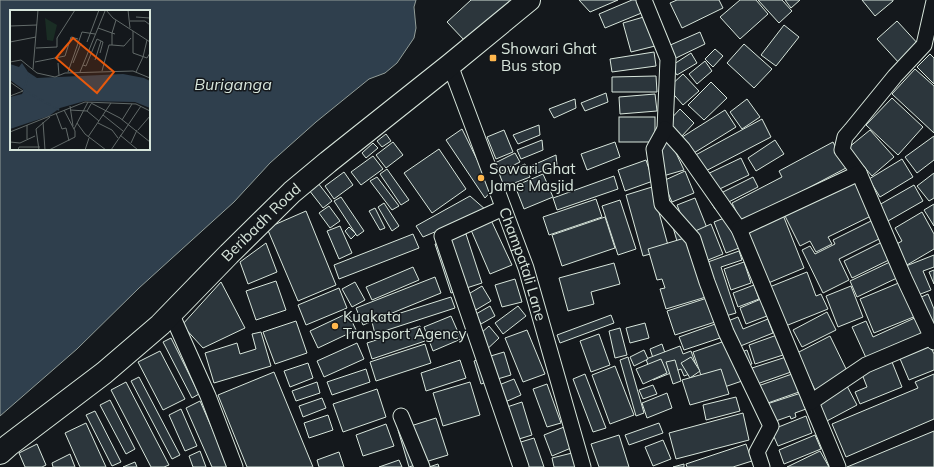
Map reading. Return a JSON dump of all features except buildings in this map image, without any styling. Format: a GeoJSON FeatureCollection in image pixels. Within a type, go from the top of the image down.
{"type":"FeatureCollection","features":[{"type":"Feature","properties":{"kind":"highway","name":"Beribadh Road"},"geometry":{"type":"LineString","coordinates":[[0,453],[104,373],[160,325],[292,192],[450,66],[529,0]]}},
{"type":"Feature","properties":{"kind":"street"},"geometry":{"type":"LineString","coordinates":[[644,0],[668,59],[665,128],[654,149],[662,204],[693,239],[726,332],[771,426],[757,452],[762,467]]}},
{"type":"Feature","properties":{"kind":"street"},"geometry":{"type":"LineString","coordinates":[[811,402],[866,365],[933,339],[904,278],[859,173],[842,150],[845,137],[895,76],[924,45],[934,1]]}},
{"type":"Feature","properties":{"kind":"street","name":"Champatali Lane"},"geometry":{"type":"LineString","coordinates":[[450,66],[526,268],[584,467]]}},
{"type":"Feature","properties":{"kind":"street"},"geometry":{"type":"LineString","coordinates":[[665,128],[683,149],[739,229],[838,467]]}},
{"type":"Feature","properties":{"kind":"street"},"geometry":{"type":"LineString","coordinates":[[739,229],[859,173]]}},
{"type":"Feature","properties":{"kind":"street"},"geometry":{"type":"LineString","coordinates":[[503,208],[442,236],[521,467]]}},
{"type":"Feature","properties":{"kind":"street"},"geometry":{"type":"LineString","coordinates":[[171,313],[208,396],[235,467]]}},
{"type":"Feature","properties":{"kind":"street"},"geometry":{"type":"LineString","coordinates":[[402,416],[422,467]]}},
{"type":"Feature","properties":{"kind":"water","name":"Buriganga"},"geometry":{"type":"Polygon","coordinates":[[[0,0],[416,0],[414,7],[416,28],[414,38],[397,63],[385,73],[369,79],[316,122],[270,163],[234,202],[139,288],[77,349],[0,416],[0,0]]]}},
{"type":"Feature","properties":{"kind":"place","name":"Showari Ghat Bus stop"},"geometry":{"type":"Point","coordinates":[493,58]}},
{"type":"Feature","properties":{"kind":"place","name":"Sowari Ghat Jame Masjid"},"geometry":{"type":"Point","coordinates":[481,178]}},
{"type":"Feature","properties":{"kind":"place","name":"Kuakata Transport Agency"},"geometry":{"type":"Point","coordinates":[335,326]}}]}
